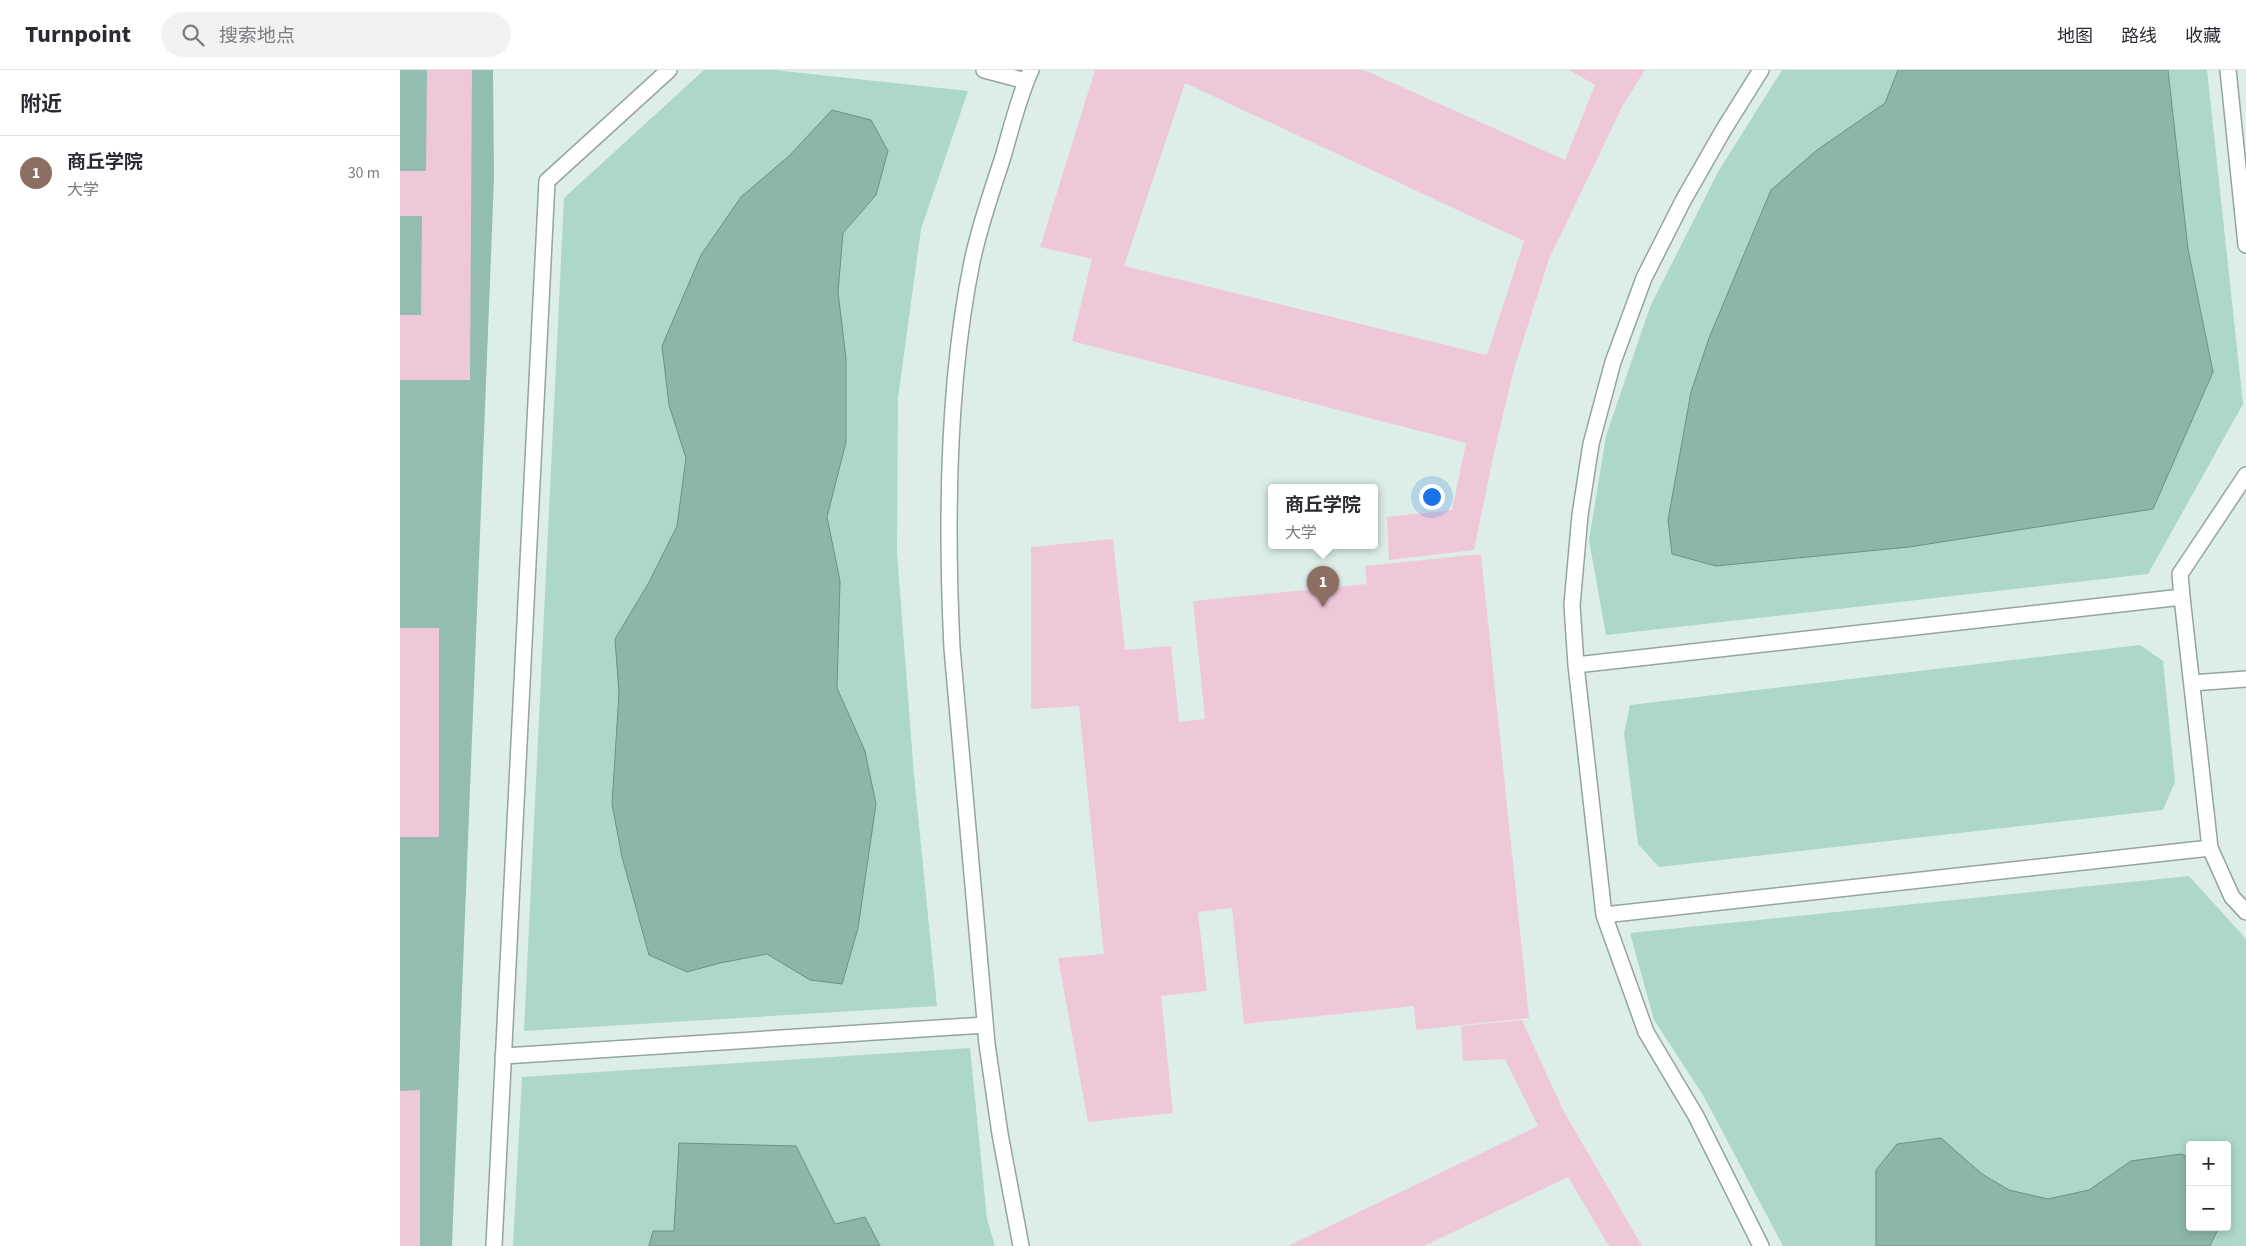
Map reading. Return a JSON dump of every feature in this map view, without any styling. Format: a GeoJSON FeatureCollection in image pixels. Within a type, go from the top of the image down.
{"type":"FeatureCollection","features":[{"type":"Feature","properties":{"kind":"lane"},"geometry":{"type":"LineString","coordinates":[[494,1246],[548,181],[668,70]]}},
{"type":"Feature","properties":{"kind":"lane"},"geometry":{"type":"LineString","coordinates":[[984,70],[1029,75],[972,262],[958,355],[952,440],[949,577],[952,648],[985,1025],[1000,1134],[1021,1246]]}},
{"type":"Feature","properties":{"kind":"lane"},"geometry":{"type":"LineString","coordinates":[[1761,70],[1698,175],[1657,252],[1644,278],[1613,362],[1591,444],[1580,515],[1572,605],[1576,665],[1604,915],[1646,1032],[1696,1116],[1761,1246]]}},
{"type":"Feature","properties":{"kind":"lane"},"geometry":{"type":"LineString","coordinates":[[2228,70],[2246,245]]}},
{"type":"Feature","properties":{"kind":"lane"},"geometry":{"type":"LineString","coordinates":[[2246,475],[2180,574],[2210,848],[2232,897],[2246,912]]}},
{"type":"Feature","properties":{"kind":"lane"},"geometry":{"type":"LineString","coordinates":[[1576,665],[2182,598]]}},
{"type":"Feature","properties":{"kind":"lane"},"geometry":{"type":"LineString","coordinates":[[2192,683],[2246,679]]}},
{"type":"Feature","properties":{"kind":"lane"},"geometry":{"type":"LineString","coordinates":[[1604,915],[2210,848]]}},
{"type":"Feature","properties":{"kind":"lane"},"geometry":{"type":"LineString","coordinates":[[503,1056],[985,1025]]}},
{"type":"Feature","properties":{"kind":"shaded area"},"geometry":{"type":"Polygon","coordinates":[[[400,70],[493,70],[494,179],[452,1246],[400,1246],[400,70]]]}},
{"type":"Feature","properties":{"kind":"shaded area"},"geometry":{"type":"Polygon","coordinates":[[[704,70],[774,70],[968,91],[921,229],[898,398],[897,553],[914,775],[937,1006],[524,1031],[564,198],[704,70]]]}},
{"type":"Feature","properties":{"kind":"shaded area"},"geometry":{"type":"Polygon","coordinates":[[[1782,70],[2207,70],[2243,404],[2148,574],[1606,635],[1589,540],[1606,436],[1650,307],[1718,172],[1782,70]]]}},
{"type":"Feature","properties":{"kind":"shaded area"},"geometry":{"type":"Polygon","coordinates":[[[1898,70],[2168,70],[2188,249],[2213,372],[2153,509],[1909,547],[1716,566],[1672,554],[1668,520],[1691,392],[1709,338],[1771,190],[1817,150],[1885,103],[1898,70]]]}},
{"type":"Feature","properties":{"kind":"shaded area"},"geometry":{"type":"Polygon","coordinates":[[[832,110],[871,120],[888,151],[876,195],[843,233],[838,292],[846,359],[846,442],[827,517],[840,581],[837,688],[865,751],[876,804],[858,928],[842,984],[810,980],[767,954],[720,963],[687,972],[649,955],[622,857],[612,804],[619,693],[615,639],[648,584],[677,526],[686,458],[669,405],[662,346],[701,255],[741,197],[789,156],[832,110]]]}},
{"type":"Feature","properties":{"kind":"shaded area"},"geometry":{"type":"Polygon","coordinates":[[[2140,645],[2163,661],[2175,782],[2163,810],[1659,867],[1638,844],[1624,733],[1630,705],[2140,645]]]}},
{"type":"Feature","properties":{"kind":"shaded area"},"geometry":{"type":"Polygon","coordinates":[[[2189,876],[2246,939],[2246,1246],[1783,1246],[1703,1095],[1654,1020],[1630,933],[2189,876]]]}},
{"type":"Feature","properties":{"kind":"shaded area"},"geometry":{"type":"Polygon","coordinates":[[[970,1048],[987,1219],[995,1246],[513,1246],[522,1077],[970,1048]]]}},
{"type":"Feature","properties":{"kind":"shaded area"},"geometry":{"type":"Polygon","coordinates":[[[1941,1138],[1982,1174],[2009,1190],[2048,1199],[2089,1190],[2131,1161],[2181,1154],[2186,1156],[2186,1231],[2217,1231],[2210,1246],[1876,1246],[1876,1170],[1897,1144],[1941,1138]]]}},
{"type":"Feature","properties":{"kind":"shaded area"},"geometry":{"type":"Polygon","coordinates":[[[679,1143],[796,1146],[835,1224],[865,1217],[880,1246],[649,1246],[653,1231],[674,1231],[679,1143]]]}},
{"type":"Feature","properties":{"kind":"building"},"geometry":{"type":"Polygon","coordinates":[[[427,70],[472,70],[470,380],[400,380],[400,315],[421,315],[422,216],[400,216],[400,171],[426,171],[427,70]]]}},
{"type":"Feature","properties":{"kind":"building"},"geometry":{"type":"Polygon","coordinates":[[[1095,70],[1364,70],[1565,160],[1595,85],[1569,70],[1645,70],[1623,105],[1549,259],[1514,369],[1474,550],[1389,560],[1387,517],[1452,510],[1466,443],[1072,341],[1092,259],[1040,247],[1095,70]],[[1185,83],[1124,266],[1487,355],[1524,241],[1185,83]]]}},
{"type":"Feature","properties":{"kind":"building"},"geometry":{"type":"Polygon","coordinates":[[[1113,539],[1125,650],[1171,646],[1179,722],[1205,719],[1193,601],[1367,584],[1365,566],[1481,554],[1529,1018],[1416,1030],[1414,1006],[1244,1024],[1232,908],[1198,912],[1207,991],[1161,996],[1173,1113],[1088,1122],[1058,958],[1104,954],[1079,706],[1031,709],[1031,547],[1113,539]]]}},
{"type":"Feature","properties":{"kind":"building"},"geometry":{"type":"Polygon","coordinates":[[[400,628],[439,628],[439,837],[400,837],[400,628]]]}},
{"type":"Feature","properties":{"kind":"building"},"geometry":{"type":"Polygon","coordinates":[[[1522,1020],[1563,1110],[1642,1246],[1609,1246],[1568,1177],[1424,1246],[1288,1246],[1538,1126],[1505,1059],[1463,1061],[1461,1026],[1522,1020]]]}},
{"type":"Feature","properties":{"kind":"building"},"geometry":{"type":"Polygon","coordinates":[[[420,1090],[420,1246],[400,1246],[400,1091],[420,1090]]]}},
{"type":"Feature","properties":{"kind":"place","name":"商丘学院"},"geometry":{"type":"Point","coordinates":[1323,607]}}]}
